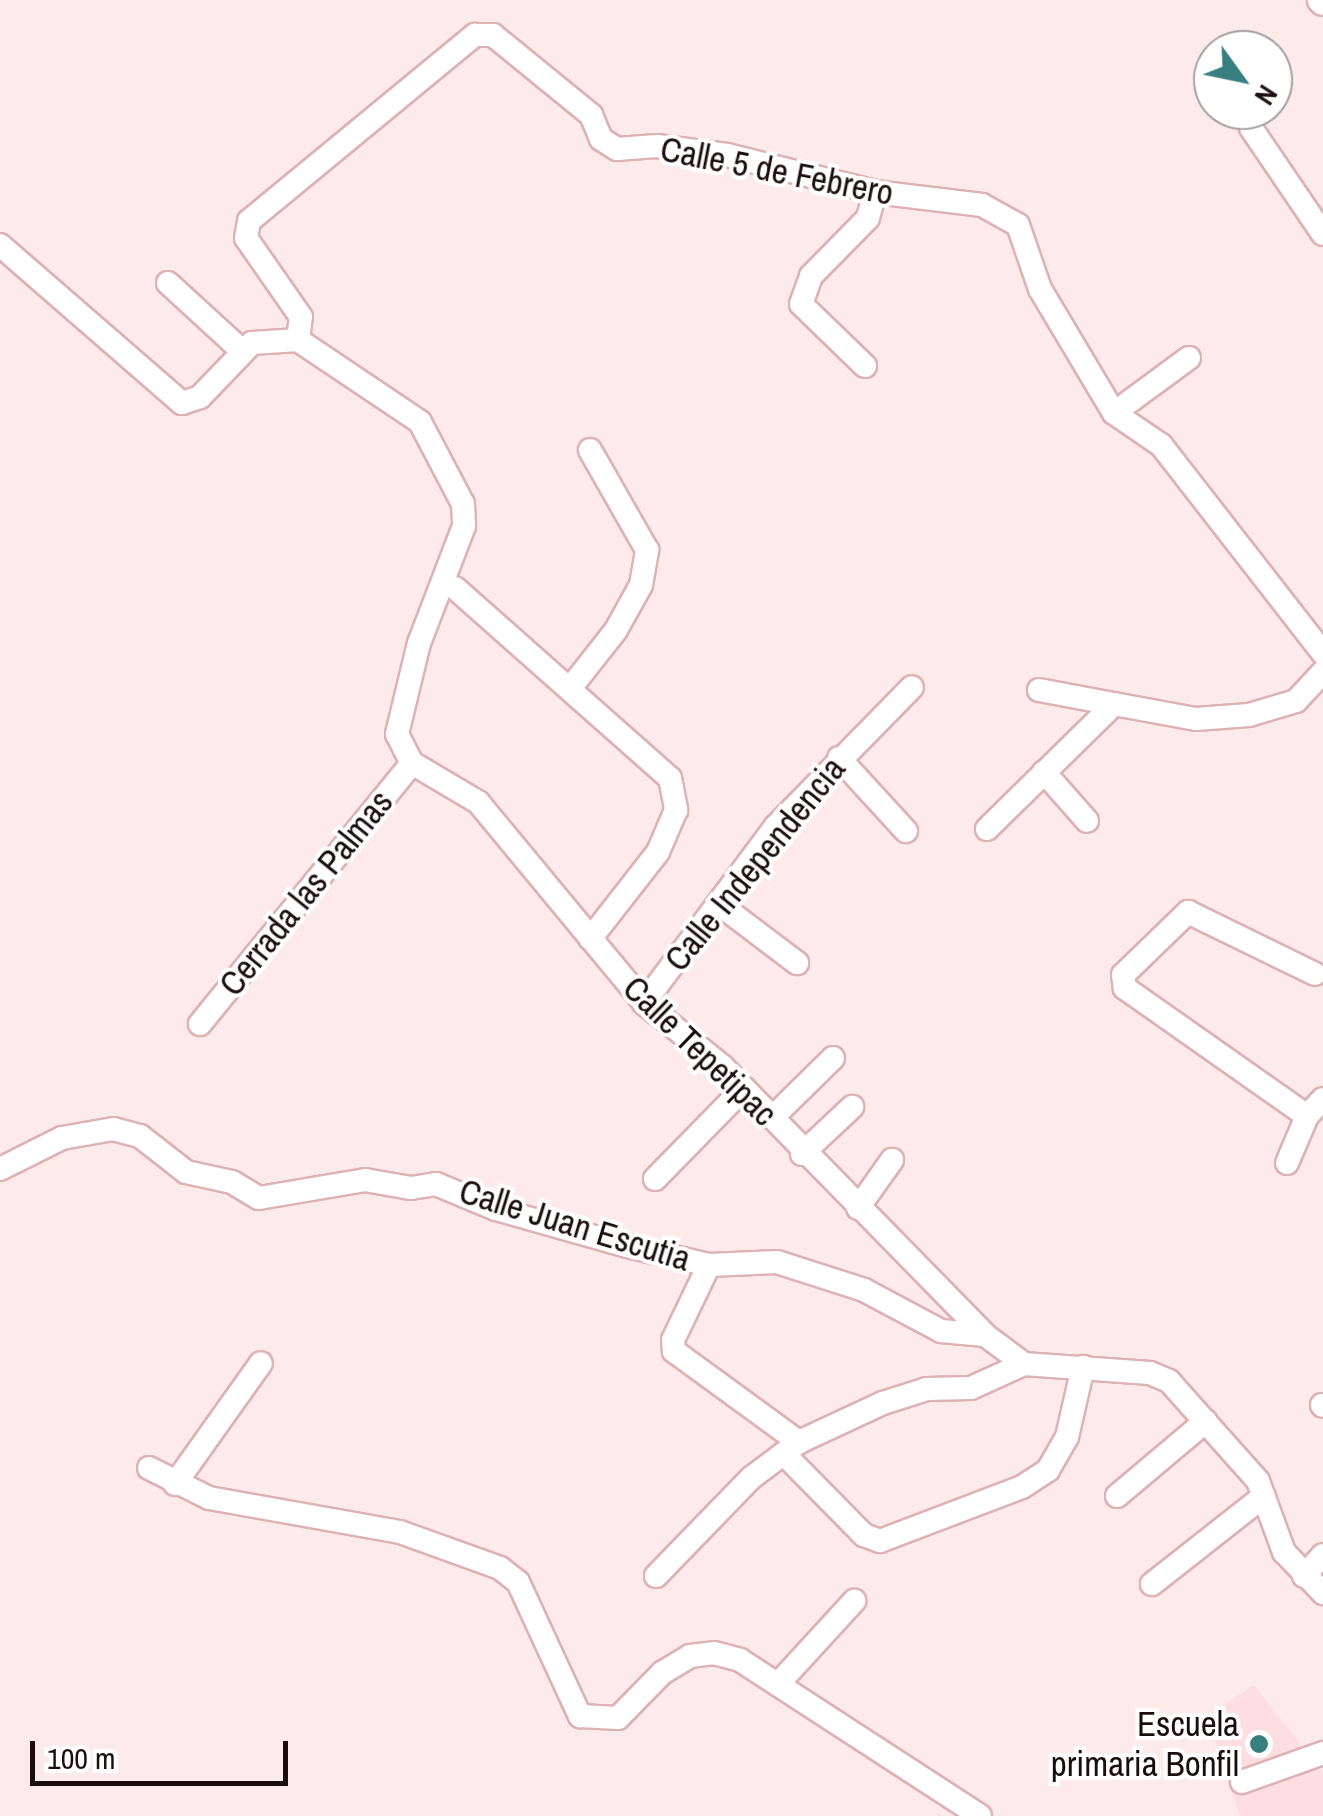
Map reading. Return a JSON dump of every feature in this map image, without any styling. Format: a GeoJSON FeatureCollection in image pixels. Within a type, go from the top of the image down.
{"type":"FeatureCollection","features":[{"type":"Feature","properties":{"kind":"street","name":"Calle 5 de Febrero"},"geometry":{"type":"LineString","coordinates":[[298,340],[300,317],[246,238],[248,222],[475,35],[510,42],[591,115],[601,139],[617,149],[658,146],[726,155],[875,192],[982,205],[1018,224],[1040,289],[1114,413],[1161,445],[1323,654]]}},
{"type":"Feature","properties":{"kind":"street"},"geometry":{"type":"LineString","coordinates":[[1252,130],[1323,234]]}},
{"type":"Feature","properties":{"kind":"street"},"geometry":{"type":"LineString","coordinates":[[866,366],[800,304],[811,276],[868,218],[875,192]]}},
{"type":"Feature","properties":{"kind":"street"},"geometry":{"type":"LineString","coordinates":[[0,245],[182,403],[200,398],[242,350],[266,338],[298,340],[420,422],[462,504],[464,526],[419,643],[401,717],[398,734],[412,762]]}},
{"type":"Feature","properties":{"kind":"street"},"geometry":{"type":"LineString","coordinates":[[168,283],[242,350]]}},
{"type":"Feature","properties":{"kind":"street"},"geometry":{"type":"LineString","coordinates":[[1114,413],[1189,358]]}},
{"type":"Feature","properties":{"kind":"street"},"geometry":{"type":"LineString","coordinates":[[572,686],[616,630],[640,584],[647,550],[590,450]]}},
{"type":"Feature","properties":{"kind":"street"},"geometry":{"type":"LineString","coordinates":[[455,588],[572,686],[670,778],[676,810],[658,852],[590,939]]}},
{"type":"Feature","properties":{"kind":"street"},"geometry":{"type":"LineString","coordinates":[[1039,690],[1196,719],[1250,715],[1296,701],[1323,672]]}},
{"type":"Feature","properties":{"kind":"street","name":"Calle Independencia"},"geometry":{"type":"LineString","coordinates":[[644,1003],[776,826],[912,687]]}},
{"type":"Feature","properties":{"kind":"street"},"geometry":{"type":"LineString","coordinates":[[987,829],[1114,704]]}},
{"type":"Feature","properties":{"kind":"street"},"geometry":{"type":"LineString","coordinates":[[839,758],[906,832]]}},
{"type":"Feature","properties":{"kind":"street","name":"Calle Tepetipac"},"geometry":{"type":"LineString","coordinates":[[412,762],[478,802],[644,1003],[744,1088],[802,1154],[984,1336],[1024,1364]]}},
{"type":"Feature","properties":{"kind":"street","name":"Cerrada las Palmas"},"geometry":{"type":"LineString","coordinates":[[200,1024],[412,762]]}},
{"type":"Feature","properties":{"kind":"street"},"geometry":{"type":"LineString","coordinates":[[1044,772],[1086,822]]}},
{"type":"Feature","properties":{"kind":"street"},"geometry":{"type":"LineString","coordinates":[[719,904],[797,963]]}},
{"type":"Feature","properties":{"kind":"street"},"geometry":{"type":"LineString","coordinates":[[1287,1163],[1315,1107],[1125,988],[1123,975],[1188,912],[1315,974]]}},
{"type":"Feature","properties":{"kind":"street"},"geometry":{"type":"LineString","coordinates":[[773,1118],[833,1058]]}},
{"type":"Feature","properties":{"kind":"street"},"geometry":{"type":"LineString","coordinates":[[656,1179],[744,1088]]}},
{"type":"Feature","properties":{"kind":"street"},"geometry":{"type":"LineString","coordinates":[[802,1154],[852,1107]]}},
{"type":"Feature","properties":{"kind":"street","name":"Calle Juan Escutia"},"geometry":{"type":"LineString","coordinates":[[0,1170],[62,1138],[113,1129],[140,1136],[186,1172],[232,1182],[260,1198],[364,1180],[411,1188],[436,1184],[496,1209],[709,1265],[776,1262],[864,1290],[941,1331],[984,1336]]}},
{"type":"Feature","properties":{"kind":"street"},"geometry":{"type":"LineString","coordinates":[[858,1208],[892,1160]]}},
{"type":"Feature","properties":{"kind":"street"},"geometry":{"type":"LineString","coordinates":[[709,1265],[674,1351],[791,1448],[864,1535],[880,1541],[1022,1487],[1048,1470],[1067,1437],[1083,1367]]}},
{"type":"Feature","properties":{"kind":"street"},"geometry":{"type":"LineString","coordinates":[[176,1484],[262,1363]]}},
{"type":"Feature","properties":{"kind":"street"},"geometry":{"type":"LineString","coordinates":[[656,1576],[751,1478],[791,1448],[883,1403],[927,1389],[972,1388],[1024,1364],[1083,1367],[1169,1381],[1206,1421],[1264,1496],[1284,1552],[1323,1594]]}},
{"type":"Feature","properties":{"kind":"street"},"geometry":{"type":"LineString","coordinates":[[1117,1496],[1206,1421]]}},
{"type":"Feature","properties":{"kind":"street"},"geometry":{"type":"LineString","coordinates":[[149,1468],[176,1484],[240,1505],[400,1532],[500,1568],[518,1582],[580,1716],[618,1718],[662,1672],[690,1656],[740,1660],[980,1816]]}},
{"type":"Feature","properties":{"kind":"street"},"geometry":{"type":"LineString","coordinates":[[1152,1584],[1264,1496]]}},
{"type":"Feature","properties":{"kind":"street"},"geometry":{"type":"LineString","coordinates":[[1304,1576],[1323,1555]]}},
{"type":"Feature","properties":{"kind":"street"},"geometry":{"type":"LineString","coordinates":[[778,1684],[854,1601]]}},
{"type":"Feature","properties":{"kind":"street"},"geometry":{"type":"LineString","coordinates":[[1242,1782],[1323,1753]]}},
{"type":"Feature","properties":{"kind":"shaded area","name":"Escuela primaria Bonfil"},"geometry":{"type":"Polygon","coordinates":[[[1254,1685],[1323,1773],[1323,1816],[1240,1816],[1207,1716],[1254,1685]]]}},
{"type":"Feature","properties":{"kind":"place","name":"Escuela primaria Bonfil"},"geometry":{"type":"Point","coordinates":[1259,1744]}}]}
